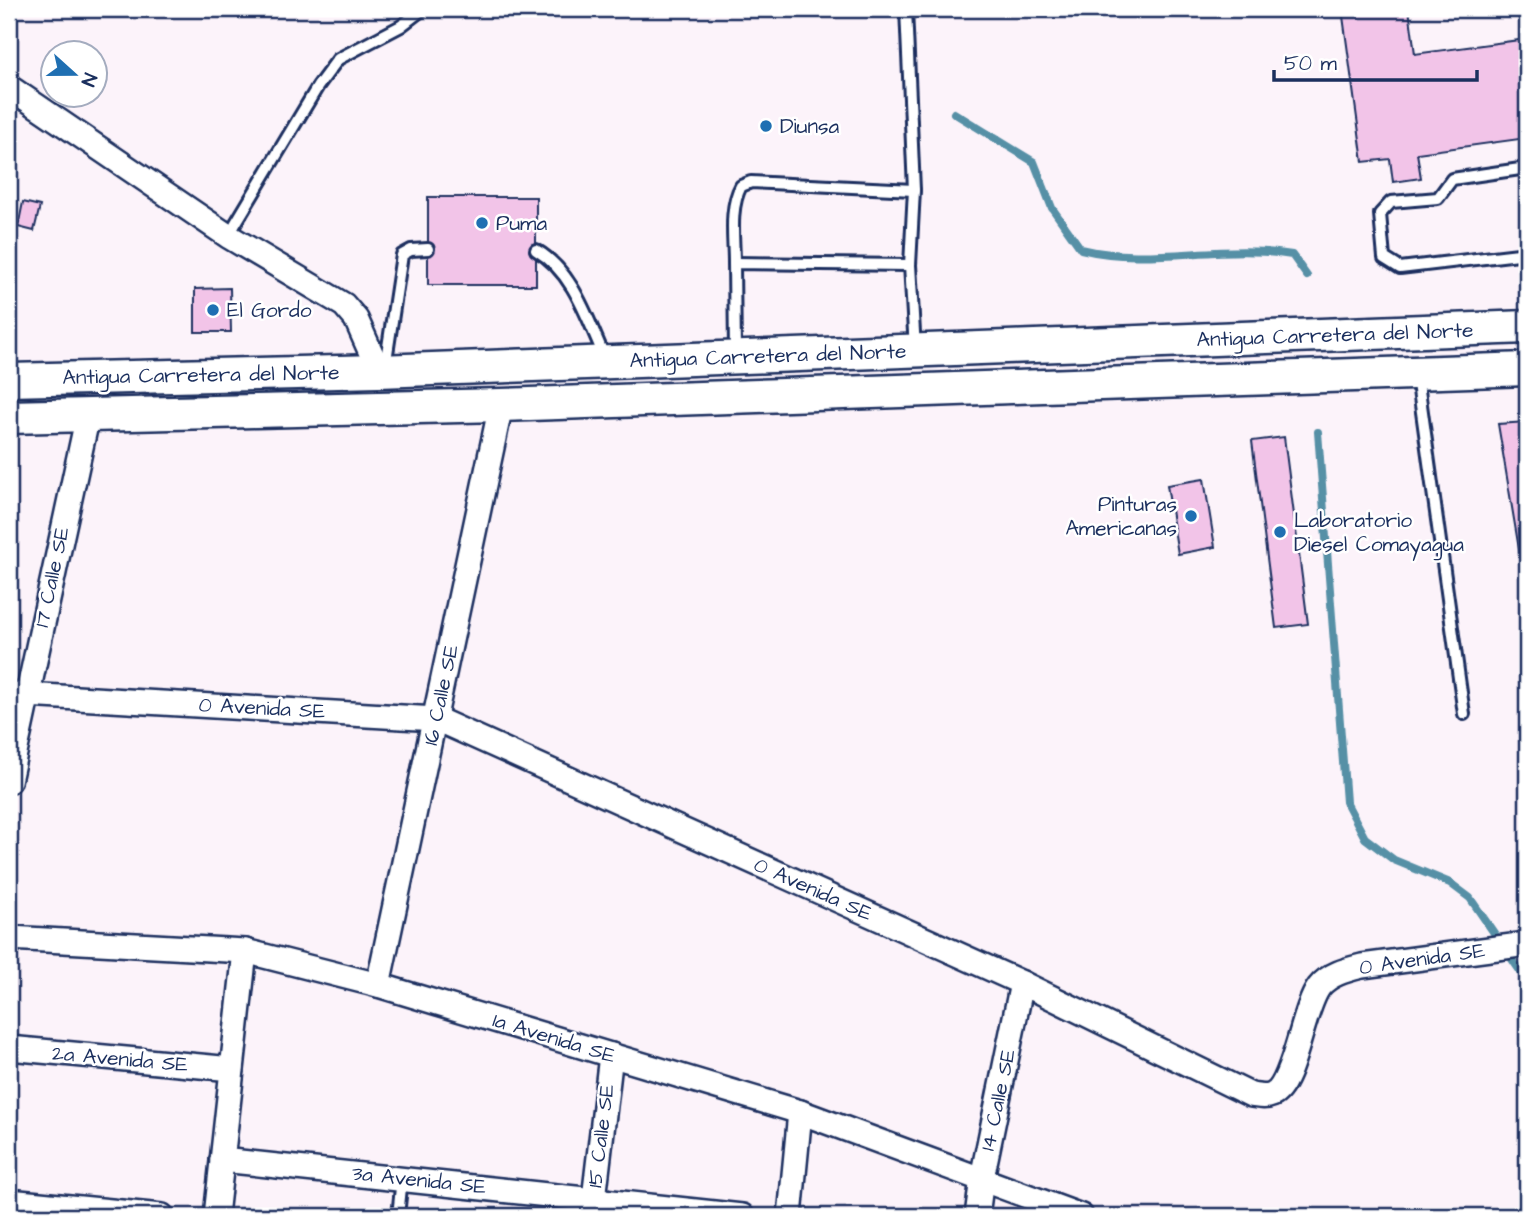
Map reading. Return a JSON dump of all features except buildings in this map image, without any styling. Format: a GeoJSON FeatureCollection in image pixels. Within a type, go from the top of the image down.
{"type":"FeatureCollection","features":[{"type":"Feature","properties":{"kind":"main road","name":"Antigua Carretera del Norte"},"geometry":{"type":"LineString","coordinates":[[9,380],[382,370],[1527,327]]}},
{"type":"Feature","properties":{"kind":"main road","name":"Antigua Carretera del Norte"},"geometry":{"type":"LineString","coordinates":[[9,417],[501,405],[1527,369]]}},
{"type":"Feature","properties":{"kind":"street"},"geometry":{"type":"LineString","coordinates":[[9,87],[228,236],[344,304],[356,319],[382,370]]}},
{"type":"Feature","properties":{"kind":"street","name":"16 Calle SE"},"geometry":{"type":"LineString","coordinates":[[378,985],[501,405]]}},
{"type":"Feature","properties":{"kind":"street","name":"17 Calle SE"},"geometry":{"type":"LineString","coordinates":[[9,781],[17,694],[88,415]]}},
{"type":"Feature","properties":{"kind":"street","name":"0 Avenida SE"},"geometry":{"type":"LineString","coordinates":[[17,694],[436,719],[1022,984],[1251,1095],[1262,1097],[1279,1090],[1286,1080],[1307,1008],[1320,985],[1338,972],[1362,966],[1527,944]]}},
{"type":"Feature","properties":{"kind":"street","name":"1a Avenida SE"},"geometry":{"type":"LineString","coordinates":[[9,938],[245,951],[378,985],[800,1112],[1081,1216]]}},
{"type":"Feature","properties":{"kind":"street"},"geometry":{"type":"LineString","coordinates":[[215,1216],[245,951]]}},
{"type":"Feature","properties":{"kind":"street","name":"14 Calle SE"},"geometry":{"type":"LineString","coordinates":[[977,1216],[982,1178],[1022,984]]}},
{"type":"Feature","properties":{"kind":"street","name":"2a Avenida SE"},"geometry":{"type":"LineString","coordinates":[[9,1048],[232,1069]]}},
{"type":"Feature","properties":{"kind":"street","name":"15 Calle SE"},"geometry":{"type":"LineString","coordinates":[[593,1207],[611,1055]]}},
{"type":"Feature","properties":{"kind":"street"},"geometry":{"type":"LineString","coordinates":[[790,1216],[800,1112]]}},
{"type":"Feature","properties":{"kind":"street","name":"3a Avenida SE"},"geometry":{"type":"LineString","coordinates":[[222,1160],[402,1178],[593,1207],[741,1216]]}},
{"type":"Feature","properties":{"kind":"street"},"geometry":{"type":"LineString","coordinates":[[9,1201],[162,1216]]}},
{"type":"Feature","properties":{"kind":"lane"},"geometry":{"type":"LineString","coordinates":[[228,236],[318,86],[338,59],[401,26],[423,9]]}},
{"type":"Feature","properties":{"kind":"lane"},"geometry":{"type":"LineString","coordinates":[[906,9],[914,190],[910,265],[915,351]]}},
{"type":"Feature","properties":{"kind":"lane"},"geometry":{"type":"LineString","coordinates":[[1527,168],[1452,179],[1438,198],[1391,202],[1380,214],[1384,258],[1399,268],[1527,253]]}},
{"type":"Feature","properties":{"kind":"lane"},"geometry":{"type":"LineString","coordinates":[[735,357],[734,210],[741,186],[751,182],[914,190]]}},
{"type":"Feature","properties":{"kind":"lane"},"geometry":{"type":"LineString","coordinates":[[382,370],[402,255],[411,250],[428,249]]}},
{"type":"Feature","properties":{"kind":"lane"},"geometry":{"type":"LineString","coordinates":[[536,250],[552,259],[569,281],[607,362]]}},
{"type":"Feature","properties":{"kind":"lane"},"geometry":{"type":"LineString","coordinates":[[734,263],[892,268],[910,265]]}},
{"type":"Feature","properties":{"kind":"lane"},"geometry":{"type":"LineString","coordinates":[[1416,373],[1464,715]]}},
{"type":"Feature","properties":{"kind":"lane"},"geometry":{"type":"LineString","coordinates":[[398,1216],[402,1178]]}},
{"type":"Feature","properties":{"kind":"waterway"},"geometry":{"type":"LineString","coordinates":[[954,113],[1034,162],[1052,208],[1081,249],[1133,255],[1239,251],[1292,255],[1307,276]]}},
{"type":"Feature","properties":{"kind":"waterway"},"geometry":{"type":"LineString","coordinates":[[1318,432],[1346,802],[1365,838],[1394,860],[1450,883],[1470,898],[1527,981]]}},
{"type":"Feature","properties":{"kind":"place","name":"Diunsa"},"geometry":{"type":"Point","coordinates":[766,126]}},
{"type":"Feature","properties":{"kind":"place","name":"Puma"},"geometry":{"type":"Point","coordinates":[482,223]}},
{"type":"Feature","properties":{"kind":"place","name":"El Gordo"},"geometry":{"type":"Point","coordinates":[213,310]}},
{"type":"Feature","properties":{"kind":"place","name":"Pinturas Americanas"},"geometry":{"type":"Point","coordinates":[1191,516]}},
{"type":"Feature","properties":{"kind":"place","name":"Laboratorio Diesel Comayagua"},"geometry":{"type":"Point","coordinates":[1280,532]}}]}
